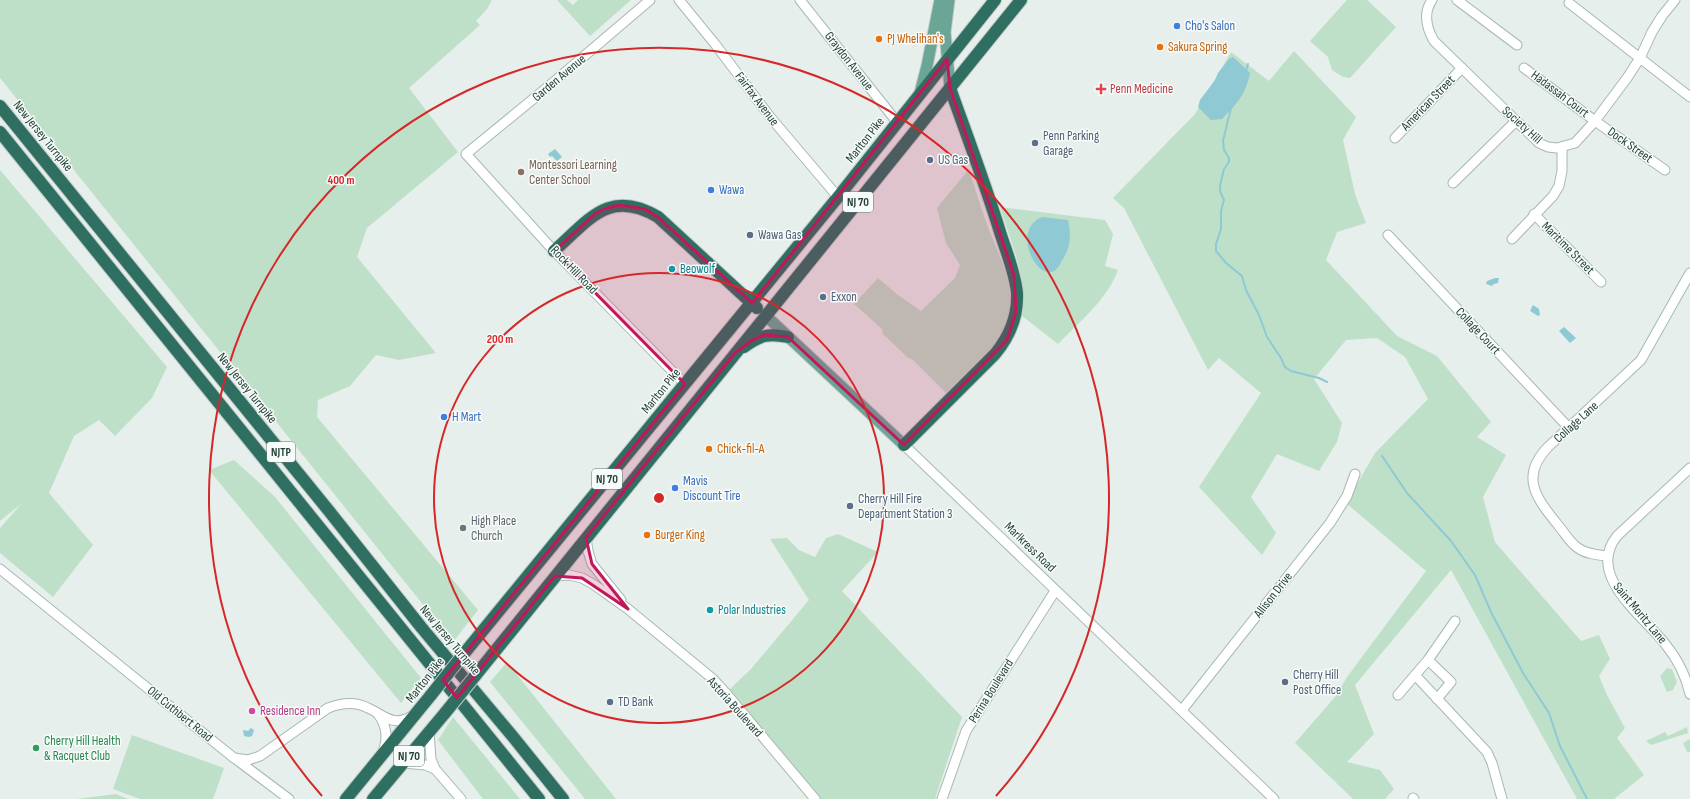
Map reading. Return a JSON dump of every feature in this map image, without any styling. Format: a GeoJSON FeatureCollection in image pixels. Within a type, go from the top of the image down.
{"type":"FeatureCollection","features":[{"type":"Feature","properties":{"kind":"highway","name":"Marlton Pike"},"geometry":{"type":"LineString","coordinates":[[346,799],[752,303],[995,0]]}},
{"type":"Feature","properties":{"kind":"highway","name":"NJ 70"},"geometry":{"type":"LineString","coordinates":[[374,798],[475,676],[1021,0]]}},
{"type":"Feature","properties":{"kind":"highway"},"geometry":{"type":"LineString","coordinates":[[904,445],[995,354],[1006,340],[1016,312],[1017,293],[1014,275],[992,205],[950,88]]}},
{"type":"Feature","properties":{"kind":"highway","name":"New Jersey Turnpike"},"geometry":{"type":"LineString","coordinates":[[0,106],[562,799]]}},
{"type":"Feature","properties":{"kind":"highway","name":"NJTP"},"geometry":{"type":"LineString","coordinates":[[0,132],[539,799]]}},
{"type":"Feature","properties":{"kind":"highway"},"geometry":{"type":"LineString","coordinates":[[554,251],[596,213],[607,208],[619,205],[645,210],[658,217],[765,316]]}},
{"type":"Feature","properties":{"kind":"highway"},"geometry":{"type":"LineString","coordinates":[[735,353],[753,340],[764,335],[788,337]]}},
{"type":"Feature","properties":{"kind":"main road"},"geometry":{"type":"LineString","coordinates":[[920,94],[940,0]]}},
{"type":"Feature","properties":{"kind":"main road"},"geometry":{"type":"LineString","coordinates":[[949,0],[945,32],[950,88]]}},
{"type":"Feature","properties":{"kind":"main road","name":"Marlkress Road"},"geometry":{"type":"LineString","coordinates":[[765,316],[904,445]]}},
{"type":"Feature","properties":{"kind":"street","name":"Garden Avenue"},"geometry":{"type":"LineString","coordinates":[[466,154],[550,86],[650,0]]}},
{"type":"Feature","properties":{"kind":"street","name":"Fairfax Avenue"},"geometry":{"type":"LineString","coordinates":[[679,0],[716,44],[771,118],[838,197]]}},
{"type":"Feature","properties":{"kind":"street","name":"Graydon Avenue"},"geometry":{"type":"LineString","coordinates":[[800,0],[897,122]]}},
{"type":"Feature","properties":{"kind":"street","name":"Society Hill"},"geometry":{"type":"LineString","coordinates":[[1432,0],[1427,7],[1426,23],[1434,41],[1539,143],[1548,147],[1562,148]]}},
{"type":"Feature","properties":{"kind":"street"},"geometry":{"type":"LineString","coordinates":[[1457,0],[1517,45]]}},
{"type":"Feature","properties":{"kind":"street"},"geometry":{"type":"LineString","coordinates":[[1512,239],[1534,214],[1553,196],[1558,186],[1562,171],[1562,148],[1575,143],[1595,121],[1640,58],[1652,32],[1662,16],[1676,0]]}},
{"type":"Feature","properties":{"kind":"street"},"geometry":{"type":"LineString","coordinates":[[1569,3],[1690,97]]}},
{"type":"Feature","properties":{"kind":"street","name":"American Street"},"geometry":{"type":"LineString","coordinates":[[1395,138],[1462,68]]}},
{"type":"Feature","properties":{"kind":"street","name":"Hadassah Court"},"geometry":{"type":"LineString","coordinates":[[1524,68],[1595,121]]}},
{"type":"Feature","properties":{"kind":"street"},"geometry":{"type":"LineString","coordinates":[[1453,183],[1516,121]]}},
{"type":"Feature","properties":{"kind":"street","name":"Dock Street"},"geometry":{"type":"LineString","coordinates":[[1595,121],[1665,170]]}},
{"type":"Feature","properties":{"kind":"street","name":"Rock Hill Road"},"geometry":{"type":"LineString","coordinates":[[466,154],[554,251],[685,384]]}},
{"type":"Feature","properties":{"kind":"street","name":"Maritime Street"},"geometry":{"type":"LineString","coordinates":[[1534,214],[1602,282]]}},
{"type":"Feature","properties":{"kind":"street","name":"Collage Court"},"geometry":{"type":"LineString","coordinates":[[1388,235],[1569,428]]}},
{"type":"Feature","properties":{"kind":"street","name":"Collage Lane"},"geometry":{"type":"LineString","coordinates":[[1608,556],[1583,551],[1574,545],[1542,505],[1535,494],[1533,479],[1537,461],[1548,447],[1641,360],[1690,272]]}},
{"type":"Feature","properties":{"kind":"street","name":"Marlkress Road"},"geometry":{"type":"LineString","coordinates":[[904,445],[1274,799]]}},
{"type":"Feature","properties":{"kind":"street"},"geometry":{"type":"LineString","coordinates":[[1608,556],[1611,544],[1617,536],[1690,468]]}},
{"type":"Feature","properties":{"kind":"street","name":"Allison Drive"},"geometry":{"type":"LineString","coordinates":[[1182,710],[1330,523],[1347,496],[1355,474]]}},
{"type":"Feature","properties":{"kind":"street","name":"Astoria Boulevard"},"geometry":{"type":"LineString","coordinates":[[586,538],[592,564],[628,609]]}},
{"type":"Feature","properties":{"kind":"street","name":"Saint Moritz Lane"},"geometry":{"type":"LineString","coordinates":[[1608,556],[1608,568],[1615,586],[1672,653],[1684,674],[1690,693]]}},
{"type":"Feature","properties":{"kind":"street","name":"Old Cuthbert Road"},"geometry":{"type":"LineString","coordinates":[[0,569],[234,758],[288,799]]}},
{"type":"Feature","properties":{"kind":"street","name":"Astoria Boulevard"},"geometry":{"type":"LineString","coordinates":[[555,576],[568,575],[582,578],[593,584],[628,609],[726,692],[815,799]]}},
{"type":"Feature","properties":{"kind":"street","name":"Perina Boulevard"},"geometry":{"type":"LineString","coordinates":[[942,799],[964,737],[975,716],[1055,591]]}},
{"type":"Feature","properties":{"kind":"street"},"geometry":{"type":"LineString","coordinates":[[1398,695],[1428,660],[1455,621]]}},
{"type":"Feature","properties":{"kind":"street"},"geometry":{"type":"LineString","coordinates":[[1428,660],[1451,682],[1438,699]]}},
{"type":"Feature","properties":{"kind":"street"},"geometry":{"type":"LineString","coordinates":[[1415,675],[1487,752],[1492,763],[1502,799]]}},
{"type":"Feature","properties":{"kind":"street"},"geometry":{"type":"LineString","coordinates":[[234,758],[248,760],[260,756],[328,708],[340,704],[358,704],[387,719],[398,720],[408,718],[417,713]]}},
{"type":"Feature","properties":{"kind":"street"},"geometry":{"type":"LineString","coordinates":[[378,714],[383,722],[386,734],[385,747],[380,758]]}},
{"type":"Feature","properties":{"kind":"street"},"geometry":{"type":"LineString","coordinates":[[429,732],[431,759],[436,769],[461,799]]}},
{"type":"Feature","properties":{"kind":"street"},"geometry":{"type":"LineString","coordinates":[[403,763],[425,765],[436,769]]}},
{"type":"Feature","properties":{"kind":"highlighted area"},"geometry":{"type":"Polygon","coordinates":[[[947,59],[950,88],[1014,275],[1016,312],[1007,340],[904,445],[788,337],[764,335],[753,340],[735,353],[586,538],[592,564],[628,609],[582,578],[555,576],[457,698],[443,680],[685,384],[554,251],[596,213],[619,205],[645,209],[658,217],[752,303],[947,59]]]}},
{"type":"Feature","properties":{"kind":"green space"},"geometry":{"type":"Polygon","coordinates":[[[0,0],[492,0],[487,9],[476,21],[480,25],[409,88],[458,152],[367,228],[357,257],[436,353],[399,360],[376,355],[350,386],[318,400],[317,417],[478,610],[453,642],[0,78],[0,0]]]}},
{"type":"Feature","properties":{"kind":"green space"},"geometry":{"type":"Polygon","coordinates":[[[557,0],[567,0],[573,5],[578,0],[631,0],[590,36],[557,0]]]}},
{"type":"Feature","properties":{"kind":"green space"},"geometry":{"type":"Polygon","coordinates":[[[1347,0],[1367,0],[1396,27],[1350,78],[1343,77],[1332,70],[1328,57],[1310,41],[1347,0]]]}},
{"type":"Feature","properties":{"kind":"green space"},"geometry":{"type":"Polygon","coordinates":[[[1294,51],[1356,117],[1343,140],[1355,194],[1366,223],[1337,232],[1326,260],[1397,336],[1437,356],[1491,422],[1477,437],[1506,455],[1483,497],[1495,542],[1581,641],[1599,635],[1610,659],[1599,676],[1607,695],[1625,728],[1617,738],[1644,775],[1614,799],[1577,799],[1451,570],[1355,685],[1374,734],[1347,762],[1380,770],[1394,789],[1385,799],[1353,799],[1295,743],[1335,697],[1347,677],[1426,571],[1346,503],[1375,453],[1428,399],[1405,357],[1377,338],[1346,340],[1314,379],[1342,423],[1337,442],[1319,471],[1277,454],[1251,497],[1276,533],[1262,555],[1199,487],[1261,393],[1219,358],[1208,370],[1124,208],[1113,198],[1195,114],[1231,52],[1269,81],[1294,51]]]}},
{"type":"Feature","properties":{"kind":"green space"},"geometry":{"type":"Polygon","coordinates":[[[969,169],[985,220],[1004,268],[1010,295],[1010,309],[1006,323],[994,346],[946,393],[913,360],[907,357],[883,334],[882,329],[854,304],[878,278],[898,295],[921,311],[955,278],[960,265],[946,243],[937,208],[969,169]]]}},
{"type":"Feature","properties":{"kind":"green space"},"geometry":{"type":"Polygon","coordinates":[[[0,170],[167,367],[152,398],[115,436],[99,420],[74,436],[49,493],[93,545],[53,597],[0,553],[0,528],[21,504],[0,521],[0,170]]]}},
{"type":"Feature","properties":{"kind":"green space"},"geometry":{"type":"Polygon","coordinates":[[[1000,207],[1105,220],[1113,234],[1105,266],[1118,270],[1113,281],[1100,301],[1058,344],[1022,316],[1023,289],[1021,275],[1000,207]]]}},
{"type":"Feature","properties":{"kind":"green space"},"geometry":{"type":"Polygon","coordinates":[[[234,460],[275,497],[421,678],[401,703],[209,470],[234,460]]]}},
{"type":"Feature","properties":{"kind":"green space"},"geometry":{"type":"Polygon","coordinates":[[[838,534],[878,552],[842,591],[962,717],[935,799],[820,799],[728,691],[751,669],[809,600],[770,539],[787,538],[799,550],[815,557],[826,538],[838,534]]]}},
{"type":"Feature","properties":{"kind":"green space"},"geometry":{"type":"Polygon","coordinates":[[[507,662],[616,799],[585,799],[490,682],[507,662]]]}},
{"type":"Feature","properties":{"kind":"green space"},"geometry":{"type":"Polygon","coordinates":[[[1667,668],[1672,669],[1677,682],[1673,690],[1667,692],[1660,676],[1667,668]]]}},
{"type":"Feature","properties":{"kind":"green space"},"geometry":{"type":"Polygon","coordinates":[[[453,717],[520,799],[483,799],[438,740],[453,717]]]}},
{"type":"Feature","properties":{"kind":"green space"},"geometry":{"type":"Polygon","coordinates":[[[1687,727],[1688,733],[1651,745],[1646,741],[1665,732],[1668,736],[1687,727]]]}},
{"type":"Feature","properties":{"kind":"green space"},"geometry":{"type":"Polygon","coordinates":[[[132,735],[224,768],[213,799],[140,799],[113,789],[132,735]]]}},
{"type":"Feature","properties":{"kind":"green space"},"geometry":{"type":"Polygon","coordinates":[[[1690,739],[1690,752],[1687,752],[1683,743],[1690,739]]]}},
{"type":"Feature","properties":{"kind":"green space"},"geometry":{"type":"Polygon","coordinates":[[[116,794],[128,799],[76,799],[116,794]]]}},
{"type":"Feature","properties":{"kind":"water"},"geometry":{"type":"Polygon","coordinates":[[[1233,57],[1250,73],[1246,88],[1237,103],[1222,119],[1211,120],[1198,107],[1200,100],[1215,80],[1218,73],[1229,59],[1233,57]]]}},
{"type":"Feature","properties":{"kind":"water"},"geometry":{"type":"Polygon","coordinates":[[[555,149],[562,157],[557,161],[548,154],[555,149]]]}},
{"type":"Feature","properties":{"kind":"water"},"geometry":{"type":"Polygon","coordinates":[[[1042,217],[1068,220],[1070,235],[1068,250],[1054,271],[1047,272],[1040,268],[1034,261],[1027,242],[1028,232],[1033,223],[1042,217]]]}},
{"type":"Feature","properties":{"kind":"water"},"geometry":{"type":"Polygon","coordinates":[[[1499,278],[1498,283],[1492,286],[1486,284],[1487,281],[1499,278]]]}},
{"type":"Feature","properties":{"kind":"water"},"geometry":{"type":"Polygon","coordinates":[[[1533,305],[1539,309],[1540,315],[1538,316],[1530,311],[1533,305]]]}},
{"type":"Feature","properties":{"kind":"water"},"geometry":{"type":"Polygon","coordinates":[[[1564,327],[1576,338],[1570,343],[1559,331],[1564,327]]]}},
{"type":"Feature","properties":{"kind":"water"},"geometry":{"type":"Polygon","coordinates":[[[251,728],[254,730],[252,736],[244,736],[243,730],[248,731],[251,728]]]}},
{"type":"Feature","properties":{"kind":"waterway"},"geometry":{"type":"LineString","coordinates":[[1246,71],[1248,64]]}},
{"type":"Feature","properties":{"kind":"waterway"},"geometry":{"type":"LineString","coordinates":[[1231,108],[1223,141],[1224,150],[1229,158],[1229,162],[1224,169],[1220,186],[1220,191],[1224,200],[1221,211],[1221,229],[1216,244],[1216,251],[1226,263],[1242,276],[1246,290],[1259,315],[1267,337],[1281,358],[1285,367],[1291,371],[1319,378],[1327,382]]}},
{"type":"Feature","properties":{"kind":"waterway"},"geometry":{"type":"LineString","coordinates":[[1382,456],[1407,493],[1451,541],[1475,575],[1491,612],[1523,673],[1549,713],[1560,746],[1587,799]]}},
{"type":"Feature","properties":{"kind":"place","name":"Cho's Salon"},"geometry":{"type":"Point","coordinates":[1177,26]}},
{"type":"Feature","properties":{"kind":"place","name":"PJ Whelihan's"},"geometry":{"type":"Point","coordinates":[879,39]}},
{"type":"Feature","properties":{"kind":"place","name":"Sakura Spring"},"geometry":{"type":"Point","coordinates":[1160,47]}},
{"type":"Feature","properties":{"kind":"place","name":"Penn Medicine"},"geometry":{"type":"Point","coordinates":[1101,89]}},
{"type":"Feature","properties":{"kind":"place","name":"Penn Parking Garage"},"geometry":{"type":"Point","coordinates":[1035,143]}},
{"type":"Feature","properties":{"kind":"place","name":"US Gas"},"geometry":{"type":"Point","coordinates":[930,160]}},
{"type":"Feature","properties":{"kind":"place","name":"Montessori Learning Center School"},"geometry":{"type":"Point","coordinates":[521,172]}},
{"type":"Feature","properties":{"kind":"place","name":"Wawa"},"geometry":{"type":"Point","coordinates":[711,190]}},
{"type":"Feature","properties":{"kind":"place","name":"Wawa Gas"},"geometry":{"type":"Point","coordinates":[750,235]}},
{"type":"Feature","properties":{"kind":"place","name":"Beowolf"},"geometry":{"type":"Point","coordinates":[672,269]}},
{"type":"Feature","properties":{"kind":"place","name":"Exxon"},"geometry":{"type":"Point","coordinates":[823,297]}},
{"type":"Feature","properties":{"kind":"place","name":"H Mart"},"geometry":{"type":"Point","coordinates":[444,417]}},
{"type":"Feature","properties":{"kind":"place","name":"Chick-fil-A"},"geometry":{"type":"Point","coordinates":[709,449]}},
{"type":"Feature","properties":{"kind":"place","name":"Mavis Discount Tire"},"geometry":{"type":"Point","coordinates":[675,488]}},
{"type":"Feature","properties":{"kind":"place","name":"Cherry Hill Fire Department Station 3"},"geometry":{"type":"Point","coordinates":[850,506]}},
{"type":"Feature","properties":{"kind":"place","name":"High Place Church"},"geometry":{"type":"Point","coordinates":[463,528]}},
{"type":"Feature","properties":{"kind":"place","name":"Burger King"},"geometry":{"type":"Point","coordinates":[647,535]}},
{"type":"Feature","properties":{"kind":"place","name":"Polar Industries"},"geometry":{"type":"Point","coordinates":[710,610]}},
{"type":"Feature","properties":{"kind":"place","name":"Cherry Hill Post Office"},"geometry":{"type":"Point","coordinates":[1285,682]}},
{"type":"Feature","properties":{"kind":"place","name":"TD Bank"},"geometry":{"type":"Point","coordinates":[610,702]}},
{"type":"Feature","properties":{"kind":"place","name":"Residence Inn"},"geometry":{"type":"Point","coordinates":[252,711]}},
{"type":"Feature","properties":{"kind":"place","name":"Cherry Hill Health & Racquet Club"},"geometry":{"type":"Point","coordinates":[36,748]}}]}
